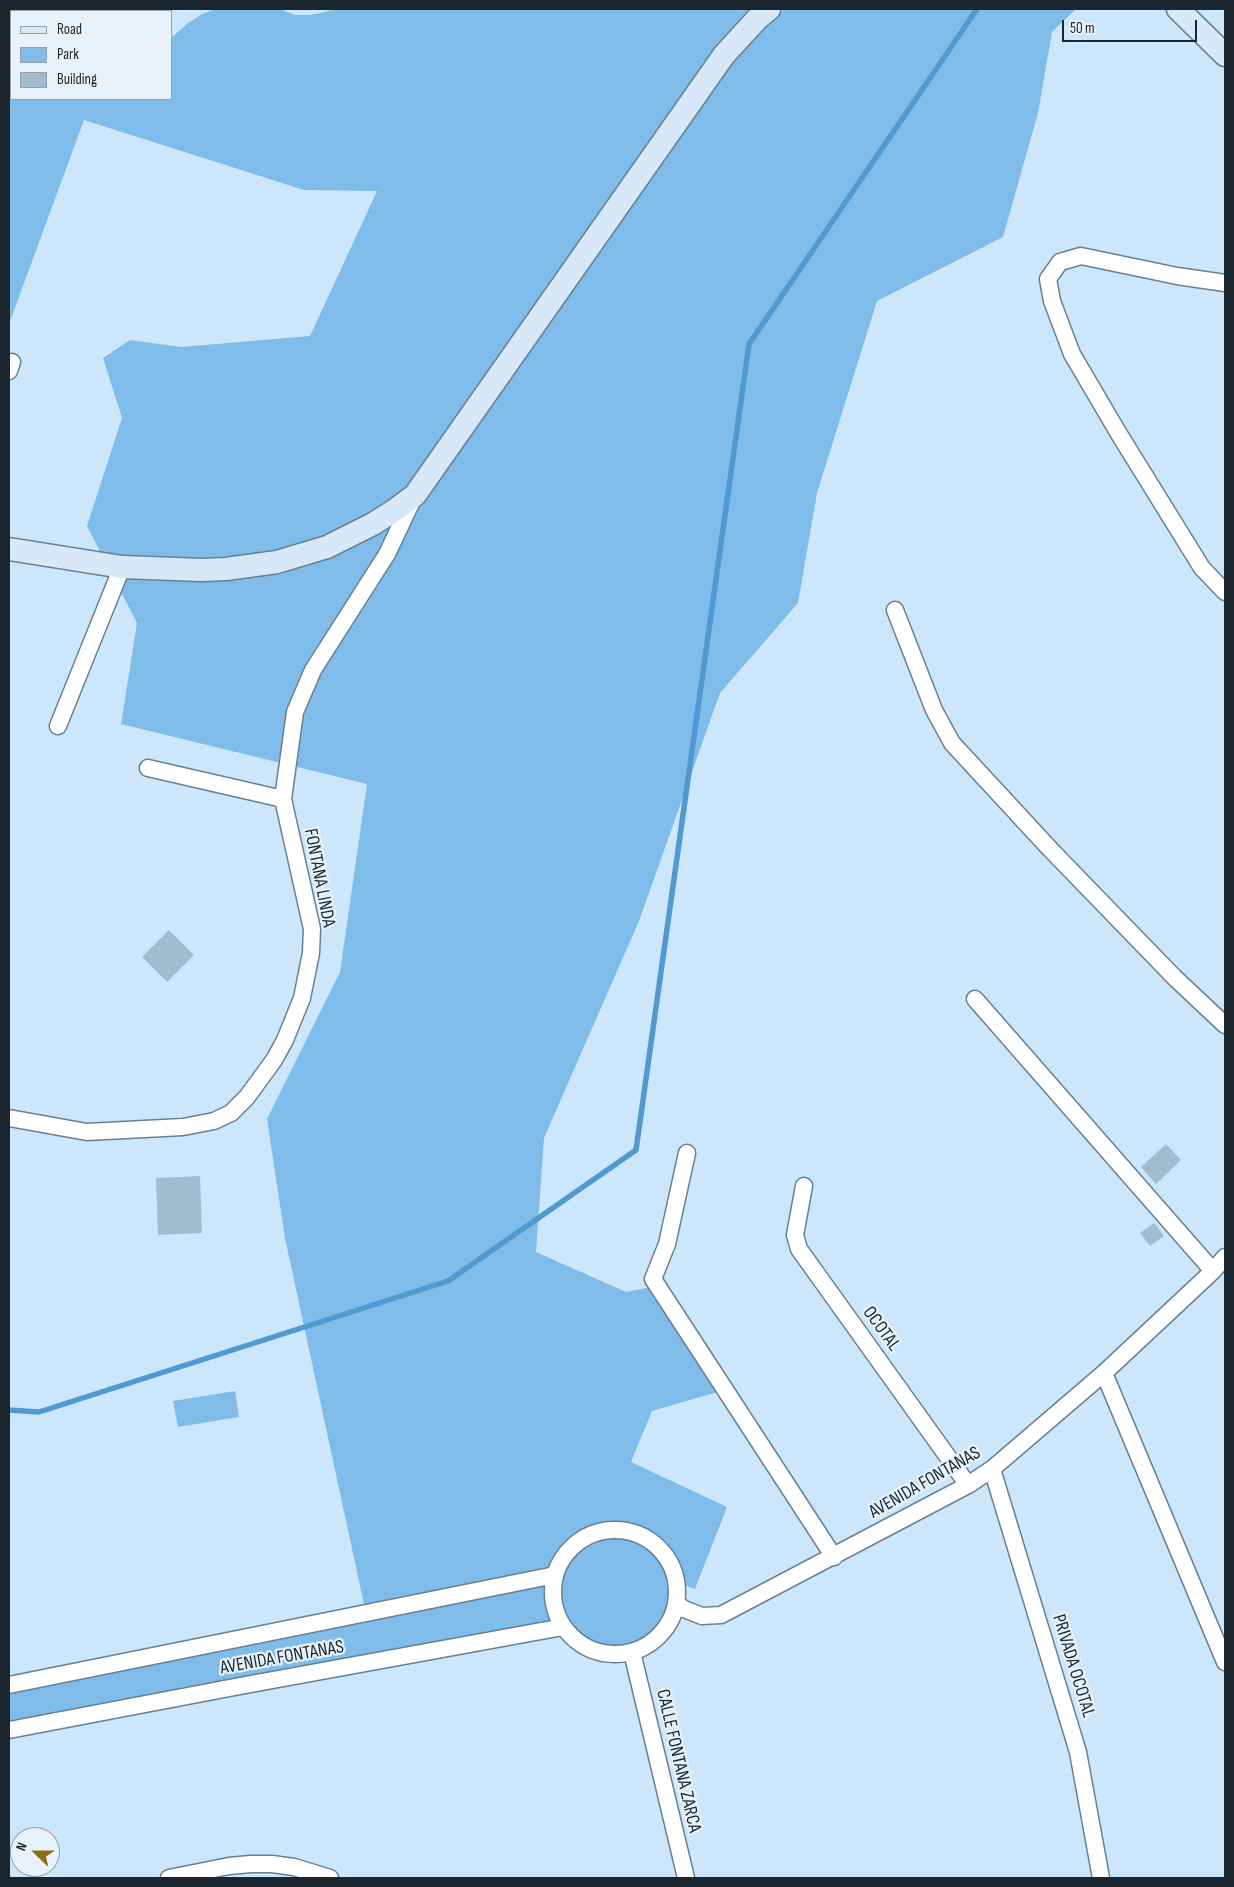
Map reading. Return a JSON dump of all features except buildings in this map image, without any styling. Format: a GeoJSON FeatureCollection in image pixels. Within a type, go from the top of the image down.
{"type":"FeatureCollection","features":[{"type":"Feature","properties":{"kind":"main road"},"geometry":{"type":"LineString","coordinates":[[9,549],[122,567],[209,570],[277,562],[310,553],[350,536],[380,520],[415,495],[724,55],[756,19],[768,9]]}},
{"type":"Feature","properties":{"kind":"main road"},"geometry":{"type":"LineString","coordinates":[[1178,9],[1225,55]]}},
{"type":"Feature","properties":{"kind":"street"},"geometry":{"type":"LineString","coordinates":[[1225,284],[1081,256],[1060,262],[1048,280],[1052,300],[1072,354],[1202,568],[1225,592]]}},
{"type":"Feature","properties":{"kind":"street","name":"FONTANA LINDA"},"geometry":{"type":"LineString","coordinates":[[9,1118],[87,1132],[183,1127],[214,1120],[231,1113],[247,1097],[274,1060],[285,1040],[302,998],[311,952],[312,930],[283,799],[295,712],[313,670],[387,554],[415,495]]}},
{"type":"Feature","properties":{"kind":"street"},"geometry":{"type":"LineString","coordinates":[[58,726],[122,567]]}},
{"type":"Feature","properties":{"kind":"street"},"geometry":{"type":"LineString","coordinates":[[895,610],[934,710],[952,743],[1056,856],[1174,977],[1225,1025]]}},
{"type":"Feature","properties":{"kind":"street"},"geometry":{"type":"LineString","coordinates":[[148,768],[283,799]]}},
{"type":"Feature","properties":{"kind":"street"},"geometry":{"type":"LineString","coordinates":[[975,999],[1213,1271]]}},
{"type":"Feature","properties":{"kind":"street"},"geometry":{"type":"LineString","coordinates":[[687,1153],[667,1244],[653,1280],[834,1556]]}},
{"type":"Feature","properties":{"kind":"street","name":"OCOTAL"},"geometry":{"type":"LineString","coordinates":[[804,1186],[795,1235],[799,1248],[968,1485]]}},
{"type":"Feature","properties":{"kind":"street","name":"AVENIDA FONTANAS"},"geometry":{"type":"LineString","coordinates":[[676,1603],[684,1609],[702,1616],[721,1614],[968,1485],[992,1469],[1104,1372],[1213,1271],[1225,1257]]}},
{"type":"Feature","properties":{"kind":"street"},"geometry":{"type":"LineString","coordinates":[[1104,1372],[1225,1662]]}},
{"type":"Feature","properties":{"kind":"street","name":"PRIVADA OCOTAL"},"geometry":{"type":"LineString","coordinates":[[992,1469],[1078,1752],[1101,1878]]}},
{"type":"Feature","properties":{"kind":"street"},"geometry":{"type":"LineString","coordinates":[[619,1529],[639,1534],[657,1545],[670,1562],[676,1582],[676,1603],[671,1620],[661,1634],[648,1645],[632,1652],[613,1655],[594,1651],[577,1642],[563,1627],[555,1611],[552,1593],[555,1575],[564,1556],[579,1541],[598,1532],[619,1529]]}},
{"type":"Feature","properties":{"kind":"street","name":"AVENIDA FONTANAS"},"geometry":{"type":"LineString","coordinates":[[9,1685],[555,1575]]}},
{"type":"Feature","properties":{"kind":"street","name":"AVENIDA FONTANAS"},"geometry":{"type":"LineString","coordinates":[[9,1730],[563,1627]]}},
{"type":"Feature","properties":{"kind":"street","name":"CALLE FONTANA ZARCA"},"geometry":{"type":"LineString","coordinates":[[632,1652],[686,1878]]}},
{"type":"Feature","properties":{"kind":"street"},"geometry":{"type":"LineString","coordinates":[[169,1878],[229,1866],[251,1864],[294,1867],[330,1878]]}},
{"type":"Feature","properties":{"kind":"green space"},"geometry":{"type":"Polygon","coordinates":[[[9,9],[104,9],[10,10],[10,100],[172,100],[172,37],[202,14],[216,9],[280,9],[295,15],[310,15],[338,9],[1076,9],[1052,32],[1038,113],[1003,237],[877,301],[817,493],[798,603],[720,693],[639,921],[544,1138],[536,1252],[626,1292],[651,1287],[721,1391],[652,1411],[631,1462],[727,1507],[695,1589],[679,1583],[672,1563],[658,1546],[641,1535],[618,1530],[596,1532],[578,1541],[563,1558],[554,1574],[365,1609],[285,1238],[267,1119],[340,972],[367,784],[121,724],[137,623],[87,526],[122,418],[103,358],[130,340],[181,347],[310,336],[377,191],[304,190],[84,120],[9,324],[9,9]]]}},
{"type":"Feature","properties":{"kind":"green space"},"geometry":{"type":"Polygon","coordinates":[[[235,1391],[239,1417],[178,1427],[173,1401],[235,1391]]]}},
{"type":"Feature","properties":{"kind":"green space"},"geometry":{"type":"Polygon","coordinates":[[[619,1532],[639,1536],[655,1547],[667,1563],[674,1583],[674,1601],[659,1632],[631,1650],[613,1652],[595,1648],[578,1639],[562,1623],[9,1727],[9,1694],[554,1579],[566,1557],[581,1542],[597,1534],[619,1532]]]}},
{"type":"Feature","properties":{"kind":"waterway"},"geometry":{"type":"LineString","coordinates":[[9,1410],[39,1412],[448,1281],[636,1150],[749,344],[977,9]]}}]}
